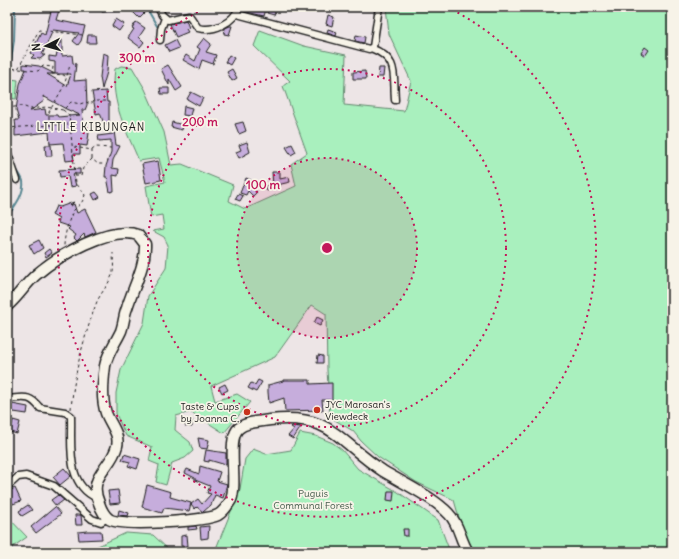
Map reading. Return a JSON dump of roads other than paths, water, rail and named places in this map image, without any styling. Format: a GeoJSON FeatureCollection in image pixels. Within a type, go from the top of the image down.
{"type":"FeatureCollection","features":[{"type":"Feature","properties":{"kind":"main road"},"geometry":{"type":"LineString","coordinates":[[7,306],[37,274],[67,254],[98,239],[116,234],[127,233],[138,235],[145,244],[143,261],[124,315],[122,329],[105,364],[104,402],[106,414],[118,441],[113,454],[98,477],[96,487],[97,498],[108,518],[114,522],[155,523],[217,516],[225,509],[231,499],[234,484],[233,439],[238,428],[249,423],[296,419],[316,422],[332,430],[367,460],[440,506],[454,521],[468,552]]}},
{"type":"Feature","properties":{"kind":"street"},"geometry":{"type":"LineString","coordinates":[[158,7],[168,20],[189,15],[192,17],[198,28],[212,29],[218,27],[237,14],[239,7]]}},
{"type":"Feature","properties":{"kind":"street"},"geometry":{"type":"LineString","coordinates":[[371,48],[376,38],[379,7]]}},
{"type":"Feature","properties":{"kind":"street"},"geometry":{"type":"LineString","coordinates":[[237,14],[371,48],[384,54],[391,61],[395,100]]}},
{"type":"Feature","properties":{"kind":"street"},"geometry":{"type":"LineString","coordinates":[[160,40],[162,24],[165,18]]}},
{"type":"Feature","properties":{"kind":"street"},"geometry":{"type":"LineString","coordinates":[[7,52],[7,59]]}},
{"type":"Feature","properties":{"kind":"street"},"geometry":{"type":"LineString","coordinates":[[7,151],[17,180]]}},
{"type":"Feature","properties":{"kind":"street"},"geometry":{"type":"LineString","coordinates":[[7,399],[29,398],[34,400],[40,408],[65,412],[71,416],[72,466],[75,476],[88,494],[97,498]]}},
{"type":"Feature","properties":{"kind":"street"},"geometry":{"type":"LineString","coordinates":[[7,487],[18,477],[26,476],[54,486],[92,519],[101,522],[108,518]]}},
{"type":"Feature","properties":{"kind":"waterway"},"geometry":{"type":"LineString","coordinates":[[7,86],[14,40],[15,7]]}},
{"type":"Feature","properties":{"kind":"waterway"},"geometry":{"type":"LineString","coordinates":[[146,7],[157,26]]}},
{"type":"Feature","properties":{"kind":"waterway"},"geometry":{"type":"LineString","coordinates":[[7,217],[21,195],[23,186],[23,181],[15,167]]}},
{"type":"Feature","properties":{"kind":"place","name":"JYC Marosan's Viewdeck"},"geometry":{"type":"Point","coordinates":[317,410]}},
{"type":"Feature","properties":{"kind":"place","name":"Taste & Cups by Joanna C."},"geometry":{"type":"Point","coordinates":[247,412]}},
{"type":"Feature","properties":{"kind":"district","name":"LITTLE KIBUNGAN"},"geometry":{"type":"Point","coordinates":[91,127]}},
{"type":"Feature","properties":{"kind":"park label","name":"Puguis Communal Forest"},"geometry":{"type":"Point","coordinates":[313,498]}}]}
